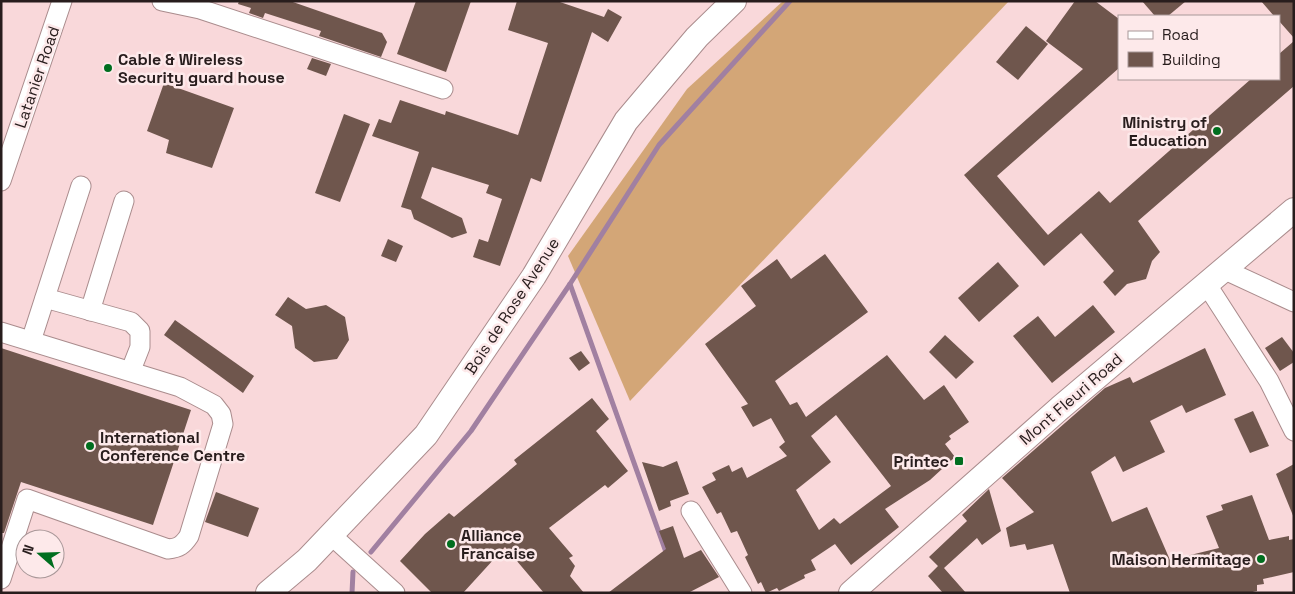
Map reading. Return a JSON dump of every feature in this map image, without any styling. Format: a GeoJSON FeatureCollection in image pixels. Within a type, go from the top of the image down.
{"type":"FeatureCollection","features":[{"type":"Feature","properties":{"kind":"main road","name":"Bois de Rose Avenue"},"geometry":{"type":"LineString","coordinates":[[268,593],[300,566],[331,535],[426,435],[534,276],[626,121],[697,37],[734,1]]}},
{"type":"Feature","properties":{"kind":"main road","name":"Mont Fleuri Road"},"geometry":{"type":"LineString","coordinates":[[851,593],[1060,408],[1294,210]]}},
{"type":"Feature","properties":{"kind":"street","name":"Latanier Road"},"geometry":{"type":"LineString","coordinates":[[1,181],[62,1]]}},
{"type":"Feature","properties":{"kind":"street"},"geometry":{"type":"LineString","coordinates":[[162,1],[200,9],[443,89]]}},
{"type":"Feature","properties":{"kind":"street"},"geometry":{"type":"LineString","coordinates":[[31,342],[82,186]]}},
{"type":"Feature","properties":{"kind":"street"},"geometry":{"type":"LineString","coordinates":[[90,311],[124,202]]}},
{"type":"Feature","properties":{"kind":"street"},"geometry":{"type":"LineString","coordinates":[[1225,270],[1294,302]]}},
{"type":"Feature","properties":{"kind":"street"},"geometry":{"type":"LineString","coordinates":[[1207,285],[1269,381],[1294,431]]}},
{"type":"Feature","properties":{"kind":"street"},"geometry":{"type":"LineString","coordinates":[[45,298],[132,322],[140,331],[140,347],[131,370]]}},
{"type":"Feature","properties":{"kind":"street"},"geometry":{"type":"LineString","coordinates":[[1,332],[131,370],[180,388],[204,399],[220,414],[223,424],[189,536],[184,544],[178,548],[168,549],[27,499],[1,578]]}},
{"type":"Feature","properties":{"kind":"street"},"geometry":{"type":"LineString","coordinates":[[691,511],[742,593]]}},
{"type":"Feature","properties":{"kind":"street"},"geometry":{"type":"LineString","coordinates":[[331,535],[394,593]]}},
{"type":"Feature","properties":{"kind":"shaded area"},"geometry":{"type":"Polygon","coordinates":[[[783,1],[1009,1],[630,401],[568,256],[687,89],[783,1]]]}},
{"type":"Feature","properties":{"kind":"building"},"geometry":{"type":"Polygon","coordinates":[[[239,1],[290,1],[382,33],[387,42],[381,57],[319,36],[321,31],[265,13],[263,18],[249,13],[251,8],[238,4],[239,1]]]}},
{"type":"Feature","properties":{"kind":"building"},"geometry":{"type":"Polygon","coordinates":[[[416,1],[471,1],[446,72],[397,54],[416,1]]]}},
{"type":"Feature","properties":{"kind":"building"},"geometry":{"type":"Polygon","coordinates":[[[517,1],[557,1],[604,17],[608,9],[622,17],[608,42],[592,32],[541,182],[531,178],[500,266],[473,257],[479,239],[488,242],[502,199],[486,193],[489,185],[432,167],[421,198],[462,218],[467,233],[452,238],[414,219],[411,210],[401,207],[419,152],[372,136],[379,119],[391,123],[400,100],[445,115],[446,111],[518,135],[548,43],[508,30],[517,1]]]}},
{"type":"Feature","properties":{"kind":"building","name":"Ministry of Education"},"geometry":{"type":"Polygon","coordinates":[[[1075,1],[1095,1],[1118,18],[1118,69],[997,176],[1048,235],[1099,191],[1110,203],[1250,80],[1280,80],[1280,53],[1294,41],[1294,86],[1138,221],[1160,252],[1152,261],[1146,279],[1127,284],[1115,296],[1103,282],[1114,271],[1081,233],[1044,266],[964,175],[1083,69],[1046,41],[1075,1]]]}},
{"type":"Feature","properties":{"kind":"building"},"geometry":{"type":"Polygon","coordinates":[[[1142,1],[1186,1],[1169,15],[1154,15],[1142,1]]]}},
{"type":"Feature","properties":{"kind":"building"},"geometry":{"type":"Polygon","coordinates":[[[1261,1],[1294,1],[1294,38],[1280,22],[1280,15],[1273,15],[1261,1]]]}},
{"type":"Feature","properties":{"kind":"building"},"geometry":{"type":"Polygon","coordinates":[[[1026,26],[1048,44],[1018,80],[996,62],[1026,26]]]}},
{"type":"Feature","properties":{"kind":"building"},"geometry":{"type":"Polygon","coordinates":[[[312,58],[331,64],[326,76],[307,69],[312,58]]]}},
{"type":"Feature","properties":{"kind":"building"},"geometry":{"type":"Polygon","coordinates":[[[164,83],[234,108],[212,168],[166,153],[169,140],[147,131],[164,83]]]}},
{"type":"Feature","properties":{"kind":"building"},"geometry":{"type":"Polygon","coordinates":[[[344,114],[370,124],[340,202],[315,193],[344,114]]]}},
{"type":"Feature","properties":{"kind":"building"},"geometry":{"type":"Polygon","coordinates":[[[388,239],[403,246],[396,262],[381,256],[388,239]]]}},
{"type":"Feature","properties":{"kind":"building"},"geometry":{"type":"Polygon","coordinates":[[[825,254],[868,312],[775,381],[790,405],[797,402],[806,417],[887,355],[924,400],[944,385],[969,422],[949,436],[951,439],[945,444],[955,457],[930,480],[885,509],[899,527],[851,565],[835,544],[811,560],[816,570],[804,575],[805,578],[779,591],[777,588],[766,593],[761,582],[758,584],[745,557],[748,555],[737,531],[731,533],[721,512],[717,514],[702,487],[716,480],[712,473],[729,465],[732,472],[742,467],[747,478],[787,456],[779,447],[785,442],[771,418],[753,427],[741,407],[748,404],[705,344],[756,306],[741,286],[777,259],[791,279],[825,254]],[[836,415],[811,436],[831,462],[796,490],[819,530],[834,518],[840,524],[891,486],[836,415]]]}},
{"type":"Feature","properties":{"kind":"building"},"geometry":{"type":"Polygon","coordinates":[[[998,262],[1019,286],[979,322],[958,298],[998,262]]]}},
{"type":"Feature","properties":{"kind":"building"},"geometry":{"type":"Polygon","coordinates":[[[288,297],[306,309],[326,305],[345,317],[349,340],[337,359],[314,362],[295,348],[292,326],[275,315],[288,297]]]}},
{"type":"Feature","properties":{"kind":"building"},"geometry":{"type":"Polygon","coordinates":[[[1093,305],[1115,332],[1052,383],[1013,336],[1038,316],[1055,337],[1093,305]]]}},
{"type":"Feature","properties":{"kind":"building"},"geometry":{"type":"Polygon","coordinates":[[[175,320],[254,376],[243,393],[164,335],[175,320]]]}},
{"type":"Feature","properties":{"kind":"building"},"geometry":{"type":"Polygon","coordinates":[[[945,335],[974,362],[956,379],[929,352],[945,335]]]}},
{"type":"Feature","properties":{"kind":"building"},"geometry":{"type":"Polygon","coordinates":[[[1282,337],[1294,353],[1294,362],[1280,371],[1265,348],[1282,337]]]}},
{"type":"Feature","properties":{"kind":"building","name":"International Conference Centre"},"geometry":{"type":"Polygon","coordinates":[[[1,348],[191,410],[153,525],[21,482],[4,533],[1,533],[1,348]]]}},
{"type":"Feature","properties":{"kind":"building"},"geometry":{"type":"Polygon","coordinates":[[[1205,348],[1226,395],[1186,413],[1182,405],[1150,421],[1165,452],[1123,472],[1115,456],[1091,472],[1112,522],[1147,507],[1170,560],[1219,548],[1206,516],[1223,510],[1221,505],[1252,495],[1269,540],[1289,536],[1289,540],[1294,539],[1294,572],[1263,579],[1264,584],[1257,585],[1257,591],[1248,593],[1070,593],[1053,544],[1027,550],[1025,544],[1010,547],[1006,528],[1034,512],[1002,478],[1105,388],[1130,377],[1133,383],[1205,348]]]}},
{"type":"Feature","properties":{"kind":"building"},"geometry":{"type":"Polygon","coordinates":[[[581,351],[590,363],[579,371],[569,358],[581,351]]]}},
{"type":"Feature","properties":{"kind":"building"},"geometry":{"type":"Polygon","coordinates":[[[592,398],[609,419],[596,431],[628,471],[608,488],[605,485],[549,528],[573,556],[569,558],[575,566],[570,576],[584,593],[544,593],[505,547],[463,593],[432,593],[400,561],[425,534],[449,513],[454,517],[517,464],[514,460],[592,398]]]}},
{"type":"Feature","properties":{"kind":"building"},"geometry":{"type":"Polygon","coordinates":[[[1253,411],[1269,446],[1250,453],[1234,419],[1253,411]]]}},
{"type":"Feature","properties":{"kind":"building"},"geometry":{"type":"Polygon","coordinates":[[[677,461],[689,494],[670,501],[671,506],[659,511],[642,462],[663,467],[677,461]]]}},
{"type":"Feature","properties":{"kind":"building"},"geometry":{"type":"Polygon","coordinates":[[[1294,464],[1294,518],[1276,474],[1294,464]]]}},
{"type":"Feature","properties":{"kind":"building"},"geometry":{"type":"Polygon","coordinates":[[[989,489],[1001,531],[982,545],[977,538],[944,568],[966,593],[943,593],[928,576],[938,566],[929,557],[967,521],[962,515],[989,489]]]}},
{"type":"Feature","properties":{"kind":"building"},"geometry":{"type":"Polygon","coordinates":[[[216,492],[259,508],[248,537],[205,522],[216,492]]]}},
{"type":"Feature","properties":{"kind":"building"},"geometry":{"type":"Polygon","coordinates":[[[673,526],[684,558],[701,550],[719,577],[688,593],[608,593],[666,549],[659,531],[673,526]]]}},
{"type":"Feature","properties":{"kind":"waterway"},"geometry":{"type":"LineString","coordinates":[[371,552],[471,431],[570,284],[659,145],[790,1]]}},
{"type":"Feature","properties":{"kind":"waterway"},"geometry":{"type":"LineString","coordinates":[[570,284],[667,555]]}},
{"type":"Feature","properties":{"kind":"waterway"},"geometry":{"type":"LineString","coordinates":[[352,593],[353,572]]}},
{"type":"Feature","properties":{"kind":"place","name":"Cable & Wireless Security guard house"},"geometry":{"type":"Point","coordinates":[108,68]}},
{"type":"Feature","properties":{"kind":"place","name":"Ministry of Education"},"geometry":{"type":"Point","coordinates":[1217,131]}},
{"type":"Feature","properties":{"kind":"place","name":"International Conference Centre"},"geometry":{"type":"Point","coordinates":[90,446]}},
{"type":"Feature","properties":{"kind":"place","name":"Printec"},"geometry":{"type":"Point","coordinates":[959,461]}},
{"type":"Feature","properties":{"kind":"place","name":"Alliance Francaise"},"geometry":{"type":"Point","coordinates":[451,544]}},
{"type":"Feature","properties":{"kind":"place","name":"Maison Hermitage"},"geometry":{"type":"Point","coordinates":[1261,559]}}]}
